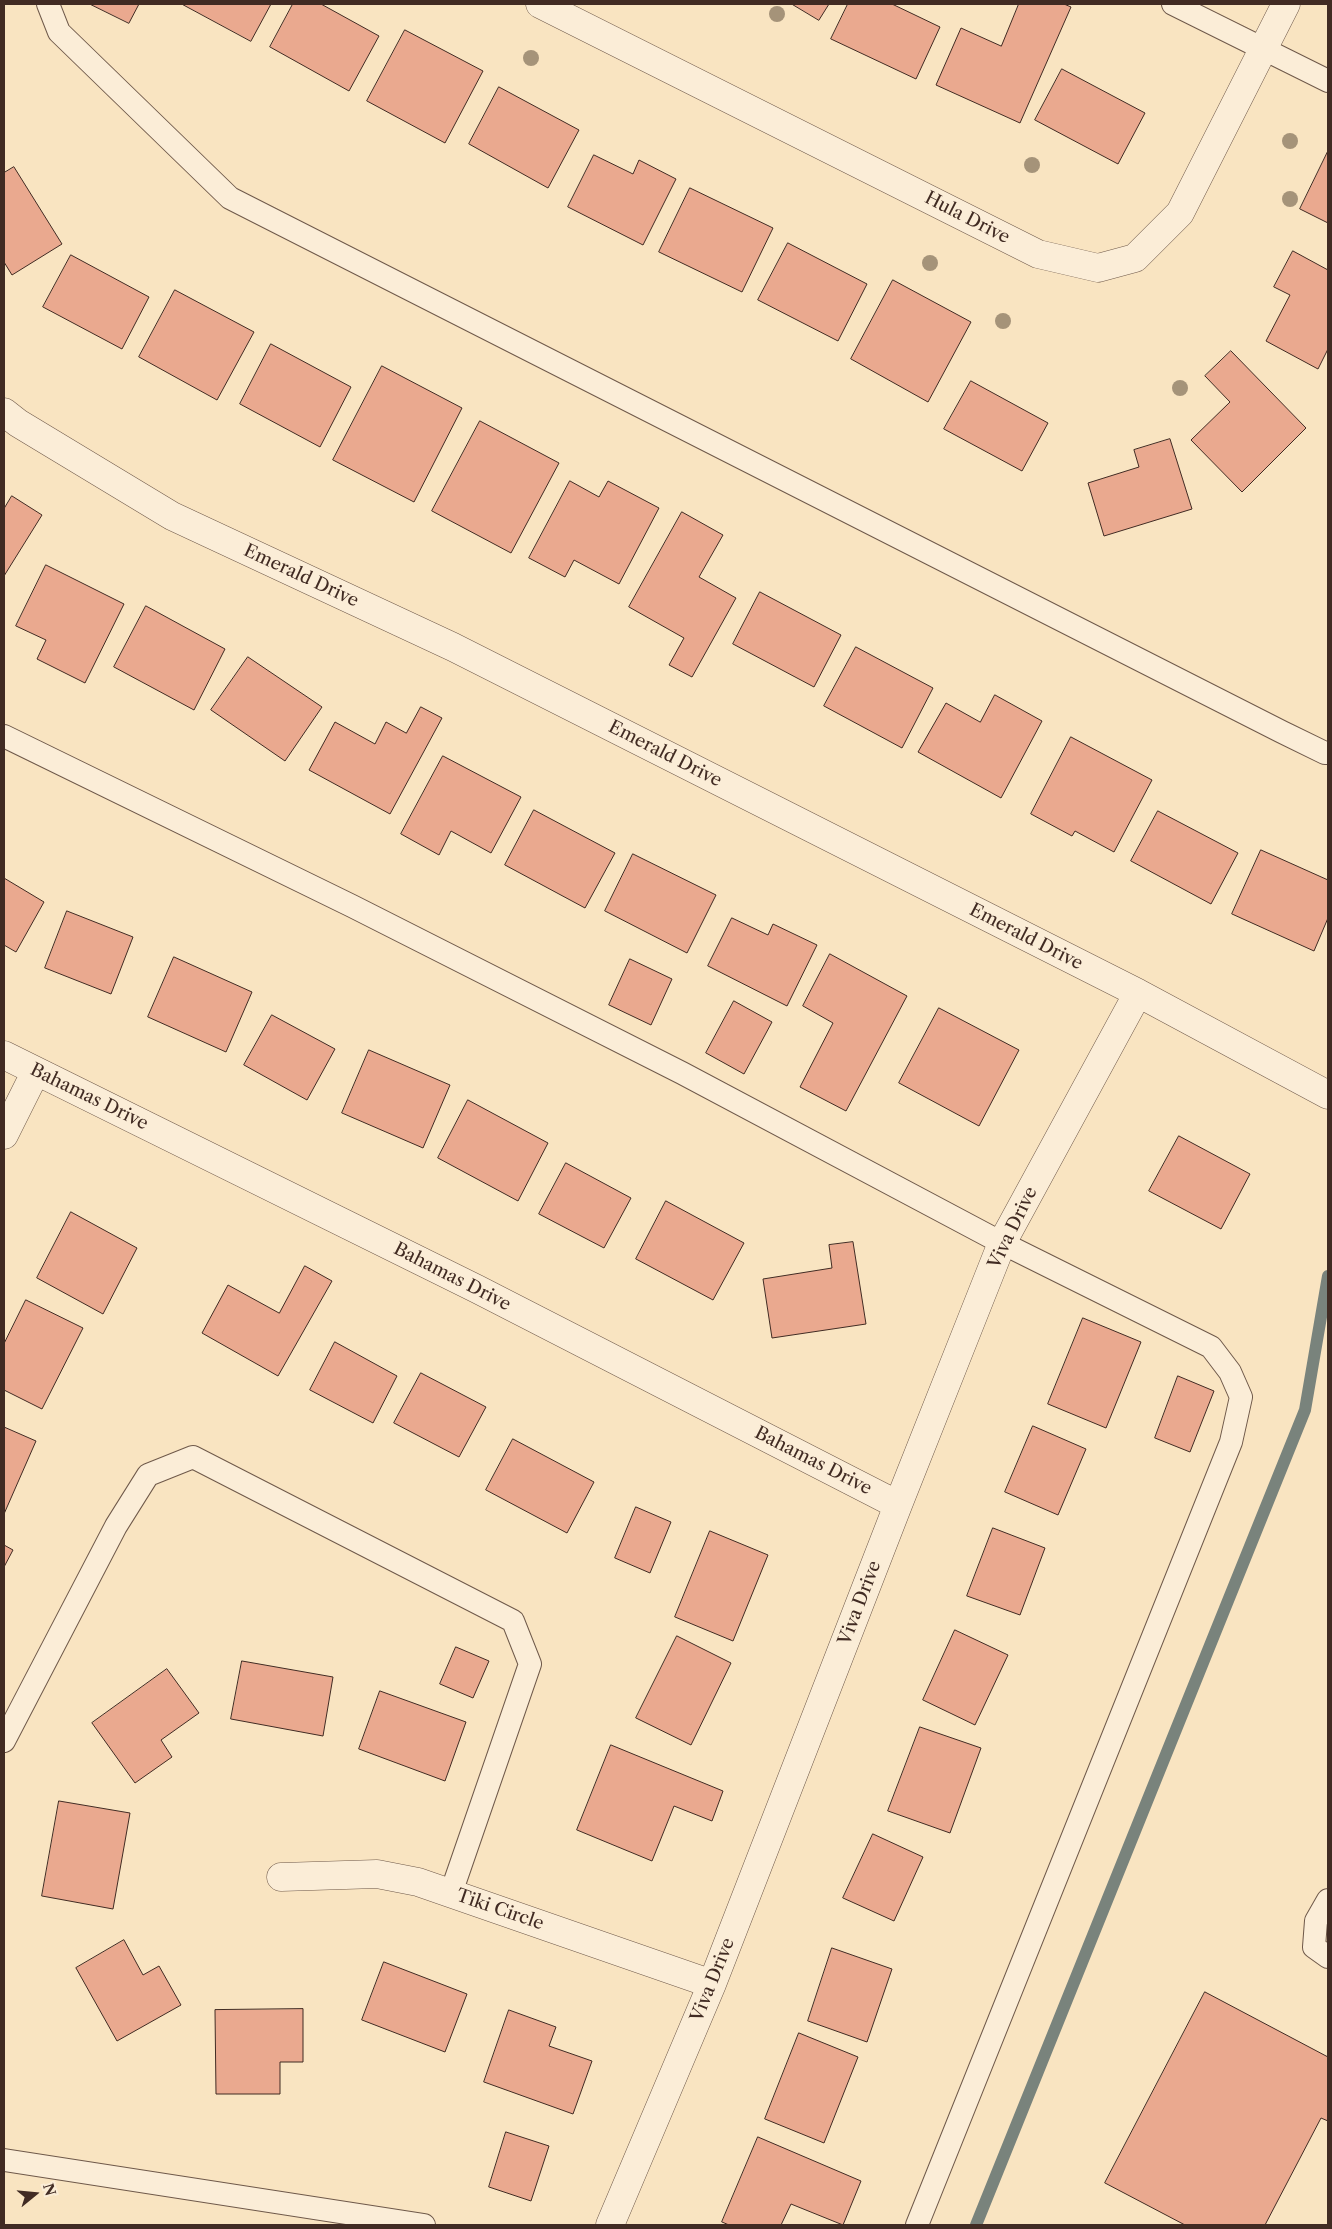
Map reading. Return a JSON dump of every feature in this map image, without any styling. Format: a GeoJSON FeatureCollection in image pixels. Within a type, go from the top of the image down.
{"type":"FeatureCollection","features":[{"type":"Feature","properties":{"kind":"street","name":"Hula Drive"},"geometry":{"type":"LineString","coordinates":[[540,4],[1038,254],[1098,268],[1135,258],[1180,213],[1286,4]]}},
{"type":"Feature","properties":{"kind":"street","name":"Emerald Drive"},"geometry":{"type":"LineString","coordinates":[[4,412],[18,423],[172,516],[453,647],[1138,993],[1328,1094]]}},
{"type":"Feature","properties":{"kind":"street","name":"Viva Drive"},"geometry":{"type":"LineString","coordinates":[[610,2225],[712,1984],[1002,1243],[1138,993]]}},
{"type":"Feature","properties":{"kind":"street","name":"Bahamas Drive"},"geometry":{"type":"LineString","coordinates":[[4,1055],[477,1289],[898,1505]]}},
{"type":"Feature","properties":{"kind":"street"},"geometry":{"type":"LineString","coordinates":[[4,1135],[36,1071]]}},
{"type":"Feature","properties":{"kind":"street","name":"Tiki Circle"},"geometry":{"type":"LineString","coordinates":[[281,1877],[377,1874],[418,1882],[712,1984]]}},
{"type":"Feature","properties":{"kind":"lane"},"geometry":{"type":"LineString","coordinates":[[48,4],[59,32],[230,198],[906,543],[1282,732],[1328,753]]}},
{"type":"Feature","properties":{"kind":"lane"},"geometry":{"type":"LineString","coordinates":[[1173,4],[1328,81]]}},
{"type":"Feature","properties":{"kind":"lane"},"geometry":{"type":"LineString","coordinates":[[4,736],[352,906],[682,1073],[1002,1243],[1211,1347],[1230,1372],[1241,1396],[1231,1442],[917,2225]]}},
{"type":"Feature","properties":{"kind":"lane"},"geometry":{"type":"LineString","coordinates":[[4,1741],[116,1526],[148,1476],[193,1458],[513,1621],[530,1664],[451,1893]]}},
{"type":"Feature","properties":{"kind":"lane"},"geometry":{"type":"LineString","coordinates":[[1328,1900],[1316,1921],[1314,1946],[1328,1957]]}},
{"type":"Feature","properties":{"kind":"lane"},"geometry":{"type":"LineString","coordinates":[[4,2160],[424,2225]]}},
{"type":"Feature","properties":{"kind":"building"},"geometry":{"type":"Polygon","coordinates":[[[90,4],[139,4],[129,23],[90,4]]]}},
{"type":"Feature","properties":{"kind":"building"},"geometry":{"type":"Polygon","coordinates":[[[182,4],[271,4],[251,41],[182,4]]]}},
{"type":"Feature","properties":{"kind":"building"},"geometry":{"type":"Polygon","coordinates":[[[293,4],[321,4],[379,36],[349,91],[270,47],[293,4]]]}},
{"type":"Feature","properties":{"kind":"building"},"geometry":{"type":"Polygon","coordinates":[[[792,4],[829,4],[819,20],[792,4]]]}},
{"type":"Feature","properties":{"kind":"building"},"geometry":{"type":"Polygon","coordinates":[[[848,4],[892,4],[940,27],[916,79],[831,39],[848,4]]]}},
{"type":"Feature","properties":{"kind":"building"},"geometry":{"type":"Polygon","coordinates":[[[1019,4],[1064,4],[1071,7],[1020,123],[936,85],[961,28],[1001,46],[1019,4]]]}},
{"type":"Feature","properties":{"kind":"building"},"geometry":{"type":"Polygon","coordinates":[[[405,30],[483,71],[445,143],[367,101],[405,30]]]}},
{"type":"Feature","properties":{"kind":"building"},"geometry":{"type":"Polygon","coordinates":[[[1062,69],[1145,113],[1118,164],[1035,120],[1062,69]]]}},
{"type":"Feature","properties":{"kind":"building"},"geometry":{"type":"Polygon","coordinates":[[[499,87],[579,130],[548,188],[469,144],[499,87]]]}},
{"type":"Feature","properties":{"kind":"building"},"geometry":{"type":"Polygon","coordinates":[[[1328,151],[1328,223],[1300,209],[1328,151]]]}},
{"type":"Feature","properties":{"kind":"building"},"geometry":{"type":"Polygon","coordinates":[[[594,155],[633,174],[639,160],[676,179],[643,245],[568,207],[594,155]]]}},
{"type":"Feature","properties":{"kind":"building"},"geometry":{"type":"Polygon","coordinates":[[[14,167],[62,244],[12,275],[4,262],[4,173],[14,167]]]}},
{"type":"Feature","properties":{"kind":"building"},"geometry":{"type":"Polygon","coordinates":[[[690,188],[773,228],[742,292],[659,252],[690,188]]]}},
{"type":"Feature","properties":{"kind":"building"},"geometry":{"type":"Polygon","coordinates":[[[788,243],[867,284],[838,341],[758,300],[788,243]]]}},
{"type":"Feature","properties":{"kind":"building"},"geometry":{"type":"Polygon","coordinates":[[[1293,251],[1328,270],[1328,349],[1318,369],[1266,341],[1290,295],[1274,287],[1293,251]]]}},
{"type":"Feature","properties":{"kind":"building"},"geometry":{"type":"Polygon","coordinates":[[[71,255],[149,297],[122,349],[43,307],[71,255]]]}},
{"type":"Feature","properties":{"kind":"building"},"geometry":{"type":"Polygon","coordinates":[[[893,280],[971,322],[928,402],[851,359],[893,280]]]}},
{"type":"Feature","properties":{"kind":"building"},"geometry":{"type":"Polygon","coordinates":[[[175,290],[254,332],[217,400],[139,357],[175,290]]]}},
{"type":"Feature","properties":{"kind":"building"},"geometry":{"type":"Polygon","coordinates":[[[271,344],[351,387],[320,447],[240,404],[271,344]]]}},
{"type":"Feature","properties":{"kind":"building"},"geometry":{"type":"Polygon","coordinates":[[[1231,351],[1306,428],[1242,492],[1191,440],[1230,402],[1205,376],[1231,351]]]}},
{"type":"Feature","properties":{"kind":"building"},"geometry":{"type":"Polygon","coordinates":[[[382,366],[462,408],[414,502],[333,460],[382,366]]]}},
{"type":"Feature","properties":{"kind":"building"},"geometry":{"type":"Polygon","coordinates":[[[971,381],[1048,423],[1022,471],[944,429],[971,381]]]}},
{"type":"Feature","properties":{"kind":"building"},"geometry":{"type":"Polygon","coordinates":[[[480,421],[559,463],[511,553],[432,511],[480,421]]]}},
{"type":"Feature","properties":{"kind":"building"},"geometry":{"type":"Polygon","coordinates":[[[1170,439],[1192,509],[1104,536],[1088,483],[1139,467],[1134,450],[1170,439]]]}},
{"type":"Feature","properties":{"kind":"building"},"geometry":{"type":"Polygon","coordinates":[[[570,481],[599,497],[608,481],[659,508],[619,584],[574,560],[565,577],[529,558],[570,481]]]}},
{"type":"Feature","properties":{"kind":"building"},"geometry":{"type":"Polygon","coordinates":[[[12,496],[42,515],[4,576],[4,509],[12,496]]]}},
{"type":"Feature","properties":{"kind":"building"},"geometry":{"type":"Polygon","coordinates":[[[682,512],[723,535],[699,577],[736,598],[692,677],[669,665],[684,638],[629,607],[682,512]]]}},
{"type":"Feature","properties":{"kind":"building"},"geometry":{"type":"Polygon","coordinates":[[[46,565],[124,604],[85,683],[37,659],[46,640],[16,626],[46,565]]]}},
{"type":"Feature","properties":{"kind":"building"},"geometry":{"type":"Polygon","coordinates":[[[760,592],[841,635],[814,687],[733,644],[760,592]]]}},
{"type":"Feature","properties":{"kind":"building"},"geometry":{"type":"Polygon","coordinates":[[[146,606],[225,649],[194,710],[114,667],[146,606]]]}},
{"type":"Feature","properties":{"kind":"building"},"geometry":{"type":"Polygon","coordinates":[[[856,647],[933,688],[902,748],[824,706],[856,647]]]}},
{"type":"Feature","properties":{"kind":"building"},"geometry":{"type":"Polygon","coordinates":[[[248,657],[322,707],[285,761],[211,710],[248,657]]]}},
{"type":"Feature","properties":{"kind":"building"},"geometry":{"type":"Polygon","coordinates":[[[995,695],[1042,721],[1001,798],[918,752],[946,703],[980,722],[995,695]]]}},
{"type":"Feature","properties":{"kind":"building"},"geometry":{"type":"Polygon","coordinates":[[[421,707],[442,718],[390,814],[309,770],[335,722],[375,744],[386,722],[406,733],[421,707]]]}},
{"type":"Feature","properties":{"kind":"building"},"geometry":{"type":"Polygon","coordinates":[[[1071,737],[1152,780],[1114,852],[1075,831],[1072,836],[1031,814],[1071,737]]]}},
{"type":"Feature","properties":{"kind":"building"},"geometry":{"type":"Polygon","coordinates":[[[443,756],[521,797],[491,853],[451,831],[439,855],[401,834],[443,756]]]}},
{"type":"Feature","properties":{"kind":"building"},"geometry":{"type":"Polygon","coordinates":[[[534,810],[615,853],[585,908],[505,865],[534,810]]]}},
{"type":"Feature","properties":{"kind":"building"},"geometry":{"type":"Polygon","coordinates":[[[1158,811],[1238,853],[1211,904],[1131,861],[1158,811]]]}},
{"type":"Feature","properties":{"kind":"building"},"geometry":{"type":"Polygon","coordinates":[[[1261,850],[1328,880],[1328,918],[1314,951],[1232,914],[1261,850]]]}},
{"type":"Feature","properties":{"kind":"building"},"geometry":{"type":"Polygon","coordinates":[[[633,854],[716,895],[687,953],[605,911],[633,854]]]}},
{"type":"Feature","properties":{"kind":"building"},"geometry":{"type":"Polygon","coordinates":[[[4,878],[44,902],[16,952],[4,945],[4,878]]]}},
{"type":"Feature","properties":{"kind":"building"},"geometry":{"type":"Polygon","coordinates":[[[67,911],[133,937],[111,994],[45,968],[67,911]]]}},
{"type":"Feature","properties":{"kind":"building"},"geometry":{"type":"Polygon","coordinates":[[[732,918],[768,935],[773,924],[817,945],[787,1006],[708,966],[732,918]]]}},
{"type":"Feature","properties":{"kind":"building"},"geometry":{"type":"Polygon","coordinates":[[[830,954],[907,996],[846,1111],[800,1087],[833,1023],[803,1006],[830,954]]]}},
{"type":"Feature","properties":{"kind":"building"},"geometry":{"type":"Polygon","coordinates":[[[174,957],[252,992],[226,1052],[148,1017],[174,957]]]}},
{"type":"Feature","properties":{"kind":"building"},"geometry":{"type":"Polygon","coordinates":[[[630,959],[672,979],[651,1025],[609,1005],[630,959]]]}},
{"type":"Feature","properties":{"kind":"building"},"geometry":{"type":"Polygon","coordinates":[[[734,1001],[772,1022],[744,1074],[706,1053],[734,1001]]]}},
{"type":"Feature","properties":{"kind":"building"},"geometry":{"type":"Polygon","coordinates":[[[939,1008],[1019,1050],[979,1126],[899,1083],[939,1008]]]}},
{"type":"Feature","properties":{"kind":"building"},"geometry":{"type":"Polygon","coordinates":[[[272,1015],[335,1049],[307,1100],[244,1065],[272,1015]]]}},
{"type":"Feature","properties":{"kind":"building"},"geometry":{"type":"Polygon","coordinates":[[[369,1050],[450,1085],[423,1148],[342,1113],[369,1050]]]}},
{"type":"Feature","properties":{"kind":"building"},"geometry":{"type":"Polygon","coordinates":[[[468,1100],[548,1143],[518,1201],[438,1158],[468,1100]]]}},
{"type":"Feature","properties":{"kind":"building"},"geometry":{"type":"Polygon","coordinates":[[[1179,1136],[1250,1174],[1221,1229],[1149,1191],[1179,1136]]]}},
{"type":"Feature","properties":{"kind":"building"},"geometry":{"type":"Polygon","coordinates":[[[566,1163],[631,1198],[604,1248],[539,1214],[566,1163]]]}},
{"type":"Feature","properties":{"kind":"building"},"geometry":{"type":"Polygon","coordinates":[[[666,1201],[744,1243],[713,1300],[636,1259],[666,1201]]]}},
{"type":"Feature","properties":{"kind":"building"},"geometry":{"type":"Polygon","coordinates":[[[71,1212],[137,1248],[103,1314],[37,1278],[71,1212]]]}},
{"type":"Feature","properties":{"kind":"building"},"geometry":{"type":"Polygon","coordinates":[[[853,1242],[866,1324],[772,1338],[763,1279],[832,1268],[829,1245],[853,1242]]]}},
{"type":"Feature","properties":{"kind":"building"},"geometry":{"type":"Polygon","coordinates":[[[305,1266],[332,1281],[278,1376],[202,1333],[228,1285],[279,1313],[305,1266]]]}},
{"type":"Feature","properties":{"kind":"building"},"geometry":{"type":"Polygon","coordinates":[[[26,1300],[83,1328],[42,1409],[4,1390],[4,1344],[26,1300]]]}},
{"type":"Feature","properties":{"kind":"building"},"geometry":{"type":"Polygon","coordinates":[[[1083,1318],[1141,1342],[1106,1428],[1048,1404],[1083,1318]]]}},
{"type":"Feature","properties":{"kind":"building"},"geometry":{"type":"Polygon","coordinates":[[[335,1342],[397,1376],[373,1423],[310,1390],[335,1342]]]}},
{"type":"Feature","properties":{"kind":"building"},"geometry":{"type":"Polygon","coordinates":[[[421,1373],[486,1407],[459,1457],[394,1423],[421,1373]]]}},
{"type":"Feature","properties":{"kind":"building"},"geometry":{"type":"Polygon","coordinates":[[[1178,1376],[1214,1391],[1190,1452],[1155,1438],[1178,1376]]]}},
{"type":"Feature","properties":{"kind":"building"},"geometry":{"type":"Polygon","coordinates":[[[1033,1426],[1086,1449],[1058,1515],[1005,1492],[1033,1426]]]}},
{"type":"Feature","properties":{"kind":"building"},"geometry":{"type":"Polygon","coordinates":[[[4,1427],[36,1441],[4,1514],[4,1427]]]}},
{"type":"Feature","properties":{"kind":"building"},"geometry":{"type":"Polygon","coordinates":[[[513,1439],[594,1482],[567,1533],[486,1490],[513,1439]]]}},
{"type":"Feature","properties":{"kind":"building"},"geometry":{"type":"Polygon","coordinates":[[[636,1507],[671,1522],[650,1573],[615,1558],[636,1507]]]}},
{"type":"Feature","properties":{"kind":"building"},"geometry":{"type":"Polygon","coordinates":[[[993,1528],[1045,1548],[1020,1615],[967,1596],[993,1528]]]}},
{"type":"Feature","properties":{"kind":"building"},"geometry":{"type":"Polygon","coordinates":[[[710,1531],[768,1555],[733,1641],[675,1617],[710,1531]]]}},
{"type":"Feature","properties":{"kind":"building"},"geometry":{"type":"Polygon","coordinates":[[[4,1545],[13,1550],[4,1567],[4,1545]]]}},
{"type":"Feature","properties":{"kind":"building"},"geometry":{"type":"Polygon","coordinates":[[[955,1630],[1008,1655],[975,1725],[923,1700],[955,1630]]]}},
{"type":"Feature","properties":{"kind":"building"},"geometry":{"type":"Polygon","coordinates":[[[677,1636],[731,1663],[691,1745],[636,1718],[677,1636]]]}},
{"type":"Feature","properties":{"kind":"building"},"geometry":{"type":"Polygon","coordinates":[[[456,1647],[489,1661],[473,1698],[440,1684],[456,1647]]]}},
{"type":"Feature","properties":{"kind":"building"},"geometry":{"type":"Polygon","coordinates":[[[242,1661],[333,1677],[323,1736],[231,1719],[242,1661]]]}},
{"type":"Feature","properties":{"kind":"building"},"geometry":{"type":"Polygon","coordinates":[[[167,1669],[199,1713],[161,1740],[172,1757],[135,1783],[92,1723],[167,1669]]]}},
{"type":"Feature","properties":{"kind":"building"},"geometry":{"type":"Polygon","coordinates":[[[380,1691],[466,1722],[445,1781],[359,1749],[380,1691]]]}},
{"type":"Feature","properties":{"kind":"building"},"geometry":{"type":"Polygon","coordinates":[[[920,1727],[981,1748],[950,1833],[888,1811],[920,1727]]]}},
{"type":"Feature","properties":{"kind":"building"},"geometry":{"type":"Polygon","coordinates":[[[611,1745],[723,1791],[712,1821],[674,1806],[652,1861],[577,1830],[611,1745]]]}},
{"type":"Feature","properties":{"kind":"building"},"geometry":{"type":"Polygon","coordinates":[[[59,1801],[130,1813],[113,1909],[42,1896],[59,1801]]]}},
{"type":"Feature","properties":{"kind":"building"},"geometry":{"type":"Polygon","coordinates":[[[873,1834],[923,1857],[894,1921],[843,1898],[873,1834]]]}},
{"type":"Feature","properties":{"kind":"building"},"geometry":{"type":"Polygon","coordinates":[[[124,1940],[143,1975],[159,1966],[181,2005],[117,2041],[76,1968],[124,1940]]]}},
{"type":"Feature","properties":{"kind":"building"},"geometry":{"type":"Polygon","coordinates":[[[832,1948],[892,1969],[867,2042],[808,2021],[832,1948]]]}},
{"type":"Feature","properties":{"kind":"building"},"geometry":{"type":"Polygon","coordinates":[[[384,1962],[467,1994],[445,2052],[362,2020],[384,1962]]]}},
{"type":"Feature","properties":{"kind":"building"},"geometry":{"type":"Polygon","coordinates":[[[1205,1992],[1328,2057],[1328,2121],[1321,2118],[1265,2225],[1185,2225],[1105,2183],[1205,1992]]]}},
{"type":"Feature","properties":{"kind":"building"},"geometry":{"type":"Polygon","coordinates":[[[303,2009],[303,2062],[280,2062],[280,2094],[216,2094],[215,2010],[303,2009]]]}},
{"type":"Feature","properties":{"kind":"building"},"geometry":{"type":"Polygon","coordinates":[[[509,2010],[556,2027],[549,2046],[592,2061],[573,2114],[484,2082],[509,2010]]]}},
{"type":"Feature","properties":{"kind":"building"},"geometry":{"type":"Polygon","coordinates":[[[799,2033],[858,2057],[824,2143],[765,2119],[799,2033]]]}},
{"type":"Feature","properties":{"kind":"building"},"geometry":{"type":"Polygon","coordinates":[[[506,2132],[549,2146],[531,2201],[489,2187],[506,2132]]]}},
{"type":"Feature","properties":{"kind":"building"},"geometry":{"type":"Polygon","coordinates":[[[758,2137],[861,2181],[843,2225],[791,2204],[781,2225],[729,2225],[722,2222],[758,2137]]]}},
{"type":"Feature","properties":{"kind":"waterway"},"geometry":{"type":"LineString","coordinates":[[976,2225],[1305,1410],[1328,1276]]}}]}
